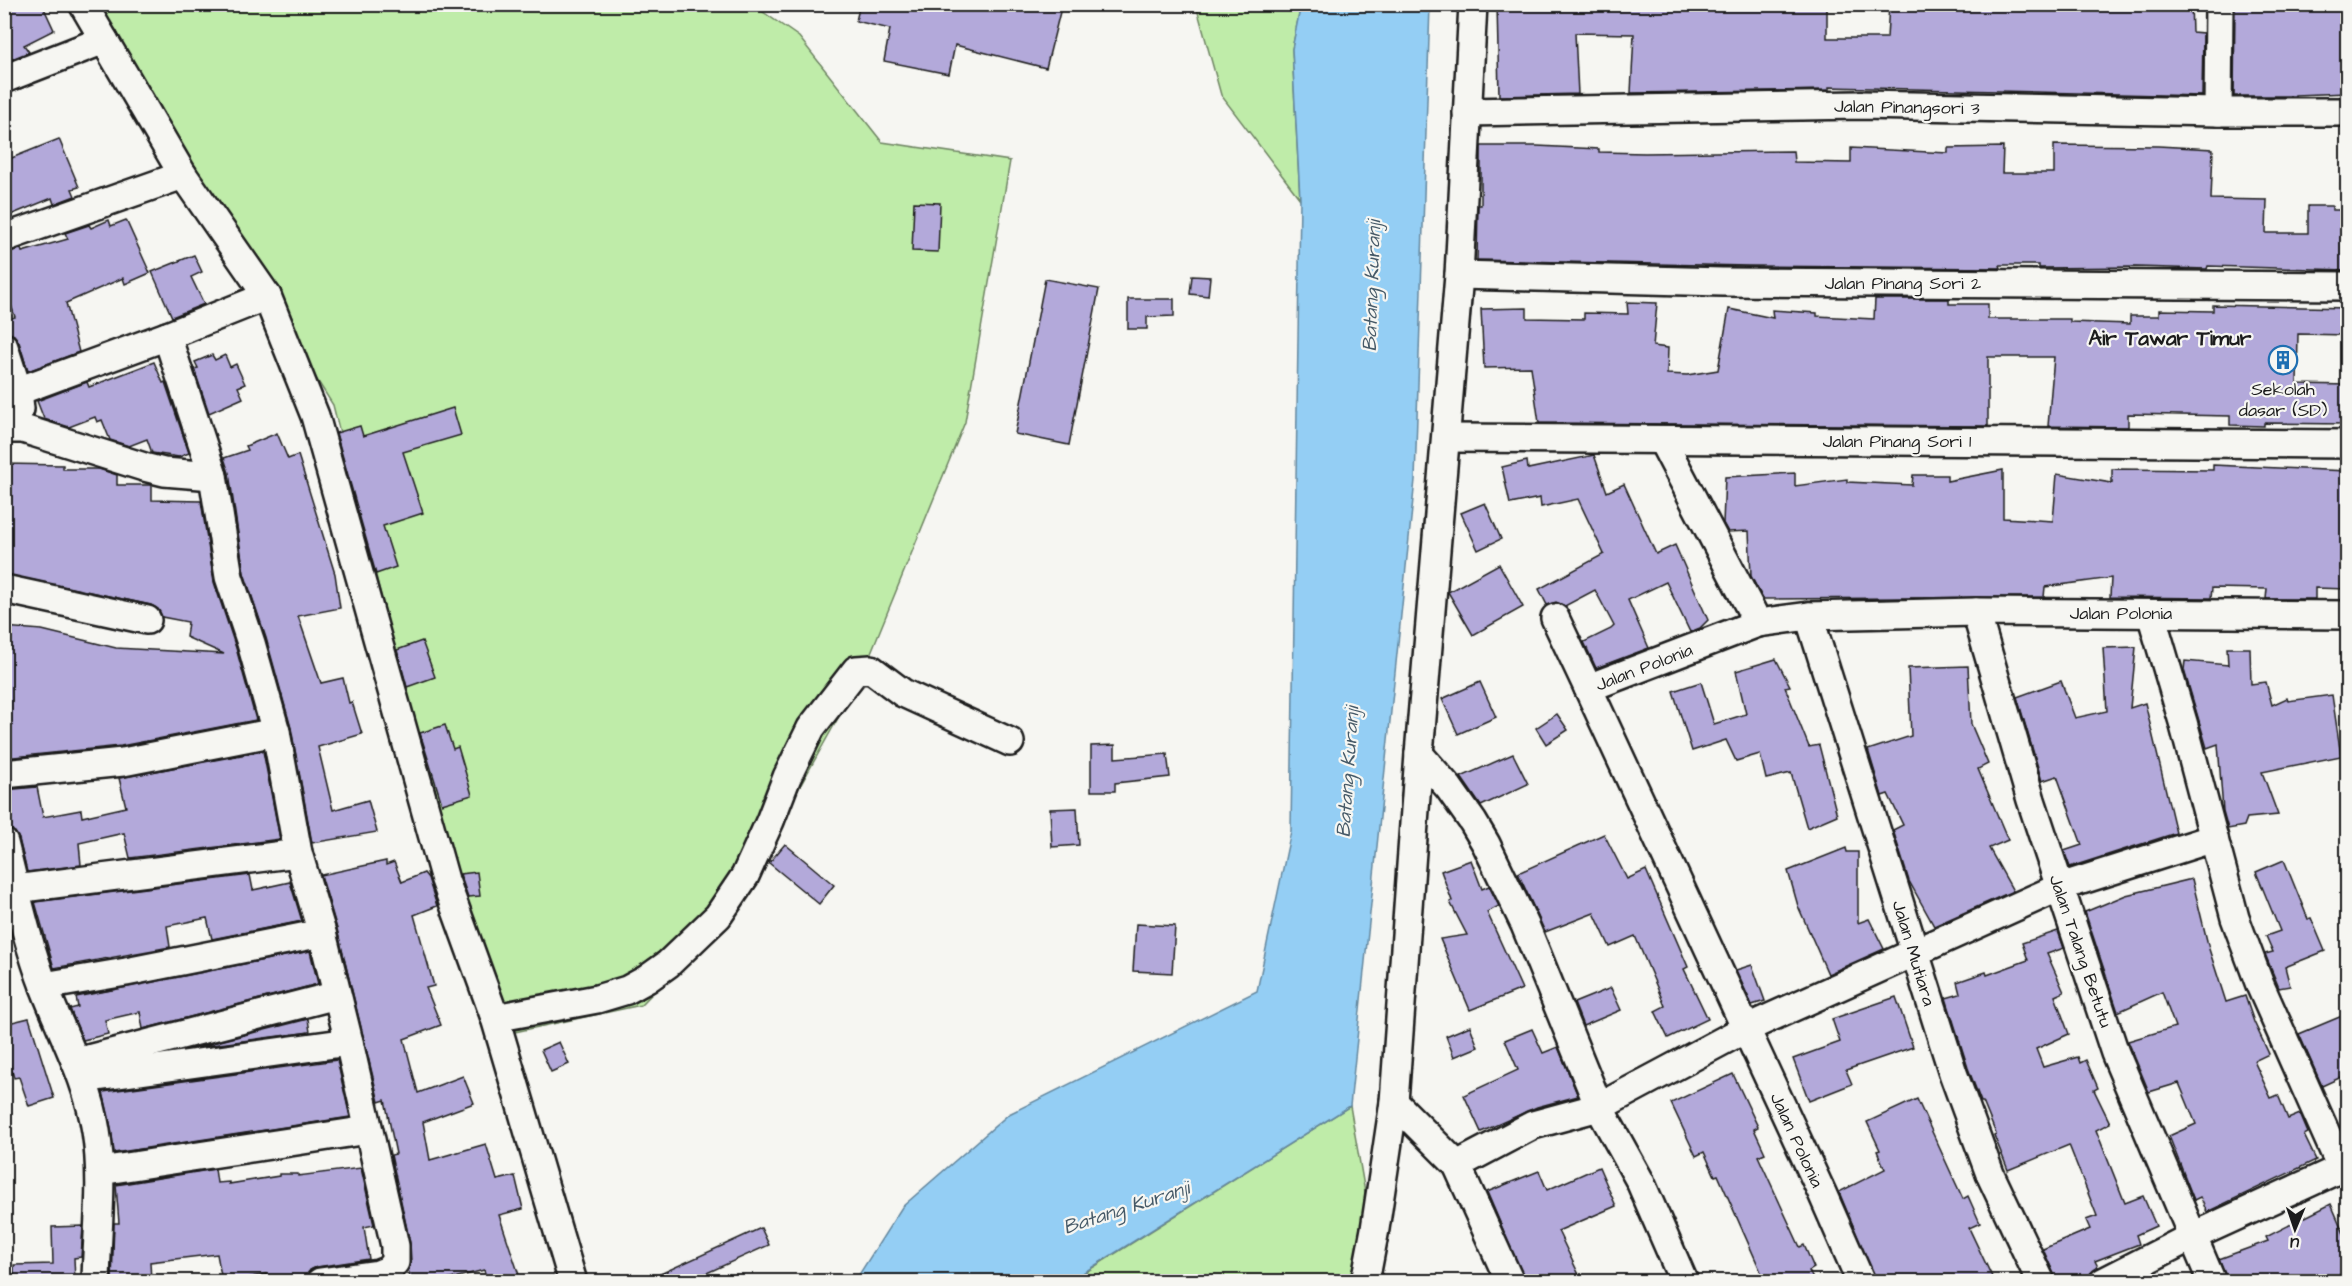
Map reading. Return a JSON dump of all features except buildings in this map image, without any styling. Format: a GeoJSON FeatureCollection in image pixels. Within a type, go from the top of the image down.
{"type":"FeatureCollection","features":[{"type":"Feature","properties":{"kind":"street"},"geometry":{"type":"LineString","coordinates":[[83,4],[183,175],[267,296],[315,416],[445,880],[495,1018],[573,1281]]}},
{"type":"Feature","properties":{"kind":"street"},"geometry":{"type":"LineString","coordinates":[[1365,1281],[1394,1102],[1419,754],[1460,275],[1473,4]]}},
{"type":"Feature","properties":{"kind":"street"},"geometry":{"type":"LineString","coordinates":[[2218,112],[2219,4]]}},
{"type":"Feature","properties":{"kind":"street"},"geometry":{"type":"LineString","coordinates":[[4,79],[104,40]]}},
{"type":"Feature","properties":{"kind":"street","name":"Jalan Pinangsori 3"},"geometry":{"type":"LineString","coordinates":[[1467,112],[1860,105],[2218,112],[2348,112]]}},
{"type":"Feature","properties":{"kind":"street"},"geometry":{"type":"LineString","coordinates":[[4,238],[183,175]]}},
{"type":"Feature","properties":{"kind":"street","name":"Jalan Pinang Sori 2"},"geometry":{"type":"LineString","coordinates":[[1460,275],[1722,282],[2348,286]]}},
{"type":"Feature","properties":{"kind":"street"},"geometry":{"type":"LineString","coordinates":[[18,391],[267,296]]}},
{"type":"Feature","properties":{"kind":"street"},"geometry":{"type":"LineString","coordinates":[[167,336],[213,476],[229,577],[251,643],[276,732],[298,853],[322,933],[349,1042],[395,1246],[394,1262],[388,1270],[378,1274],[320,1281]]}},
{"type":"Feature","properties":{"kind":"street"},"geometry":{"type":"LineString","coordinates":[[4,346],[18,391],[14,429],[164,472],[213,476]]}},
{"type":"Feature","properties":{"kind":"street","name":"Jalan Pinang Sori 1"},"geometry":{"type":"LineString","coordinates":[[1446,438],[2348,444]]}},
{"type":"Feature","properties":{"kind":"street"},"geometry":{"type":"LineString","coordinates":[[1662,441],[1758,623]]}},
{"type":"Feature","properties":{"kind":"street"},"geometry":{"type":"LineString","coordinates":[[4,589],[147,620]]}},
{"type":"Feature","properties":{"kind":"street","name":"Jalan Polonia"},"geometry":{"type":"LineString","coordinates":[[1861,1281],[1587,688],[1758,623],[1809,616],[1976,612],[2348,615]]}},
{"type":"Feature","properties":{"kind":"street","name":"Jalan Talang Betutu"},"geometry":{"type":"LineString","coordinates":[[1976,612],[2031,800],[2115,1053],[2191,1237],[2212,1281]]}},
{"type":"Feature","properties":{"kind":"street"},"geometry":{"type":"LineString","coordinates":[[2103,1281],[2191,1237],[2344,1166],[2260,985],[2235,918],[2151,614]]}},
{"type":"Feature","properties":{"kind":"street","name":"Jalan Mutiara"},"geometry":{"type":"LineString","coordinates":[[1809,616],[1953,1073],[1990,1174],[2041,1281]]}},
{"type":"Feature","properties":{"kind":"street"},"geometry":{"type":"LineString","coordinates":[[1555,618],[1587,688]]}},
{"type":"Feature","properties":{"kind":"street"},"geometry":{"type":"LineString","coordinates":[[495,1018],[597,999],[627,990],[668,964],[718,916],[745,876],[811,728],[856,670],[871,669],[903,693],[1010,742]]}},
{"type":"Feature","properties":{"kind":"street"},"geometry":{"type":"LineString","coordinates":[[4,774],[123,762],[276,732]]}},
{"type":"Feature","properties":{"kind":"street"},"geometry":{"type":"LineString","coordinates":[[1419,754],[1449,788],[1486,844],[1525,925],[1599,1107],[1640,1181],[1684,1281]]}},
{"type":"Feature","properties":{"kind":"street"},"geometry":{"type":"LineString","coordinates":[[1457,1165],[1533,1125],[1599,1107],[1745,1029],[2060,887],[2214,838]]}},
{"type":"Feature","properties":{"kind":"street"},"geometry":{"type":"LineString","coordinates":[[4,843],[44,986],[80,1071],[96,1130],[100,1171],[96,1281]]}},
{"type":"Feature","properties":{"kind":"street"},"geometry":{"type":"LineString","coordinates":[[15,889],[298,853]]}},
{"type":"Feature","properties":{"kind":"street"},"geometry":{"type":"LineString","coordinates":[[44,986],[322,933]]}},
{"type":"Feature","properties":{"kind":"street"},"geometry":{"type":"LineString","coordinates":[[80,1071],[337,995]]}},
{"type":"Feature","properties":{"kind":"street"},"geometry":{"type":"LineString","coordinates":[[80,1071],[349,1042]]}},
{"type":"Feature","properties":{"kind":"street"},"geometry":{"type":"LineString","coordinates":[[1394,1102],[1457,1165],[1510,1281]]}},
{"type":"Feature","properties":{"kind":"street"},"geometry":{"type":"LineString","coordinates":[[100,1171],[368,1130]]}},
{"type":"Feature","properties":{"kind":"green space"},"geometry":{"type":"Polygon","coordinates":[[[80,5],[753,5],[799,37],[882,142],[1010,161],[965,422],[861,677],[727,917],[641,1005],[492,1037],[333,405],[80,5]]]}},
{"type":"Feature","properties":{"kind":"green space"},"geometry":{"type":"Polygon","coordinates":[[[1196,5],[1301,5],[1292,49],[1300,199],[1221,95],[1196,5]]]}},
{"type":"Feature","properties":{"kind":"green space"},"geometry":{"type":"Polygon","coordinates":[[[1350,1106],[1367,1204],[1358,1281],[1070,1282],[1350,1106]]]}},
{"type":"Feature","properties":{"kind":"water","name":"Batang Kuranji"},"geometry":{"type":"Polygon","coordinates":[[[1301,4],[1430,5],[1415,480],[1350,1106],[1070,1281],[855,1281],[902,1207],[1009,1114],[1257,991],[1291,831],[1300,199],[1292,49],[1301,4]]]}},
{"type":"Feature","properties":{"kind":"place","name":"Sekolah dasar (SD)"},"geometry":{"type":"Point","coordinates":[2283,360]}},
{"type":"Feature","properties":{"kind":"district","name":"Air Tawar Timur"},"geometry":{"type":"Point","coordinates":[2170,338]}}]}
